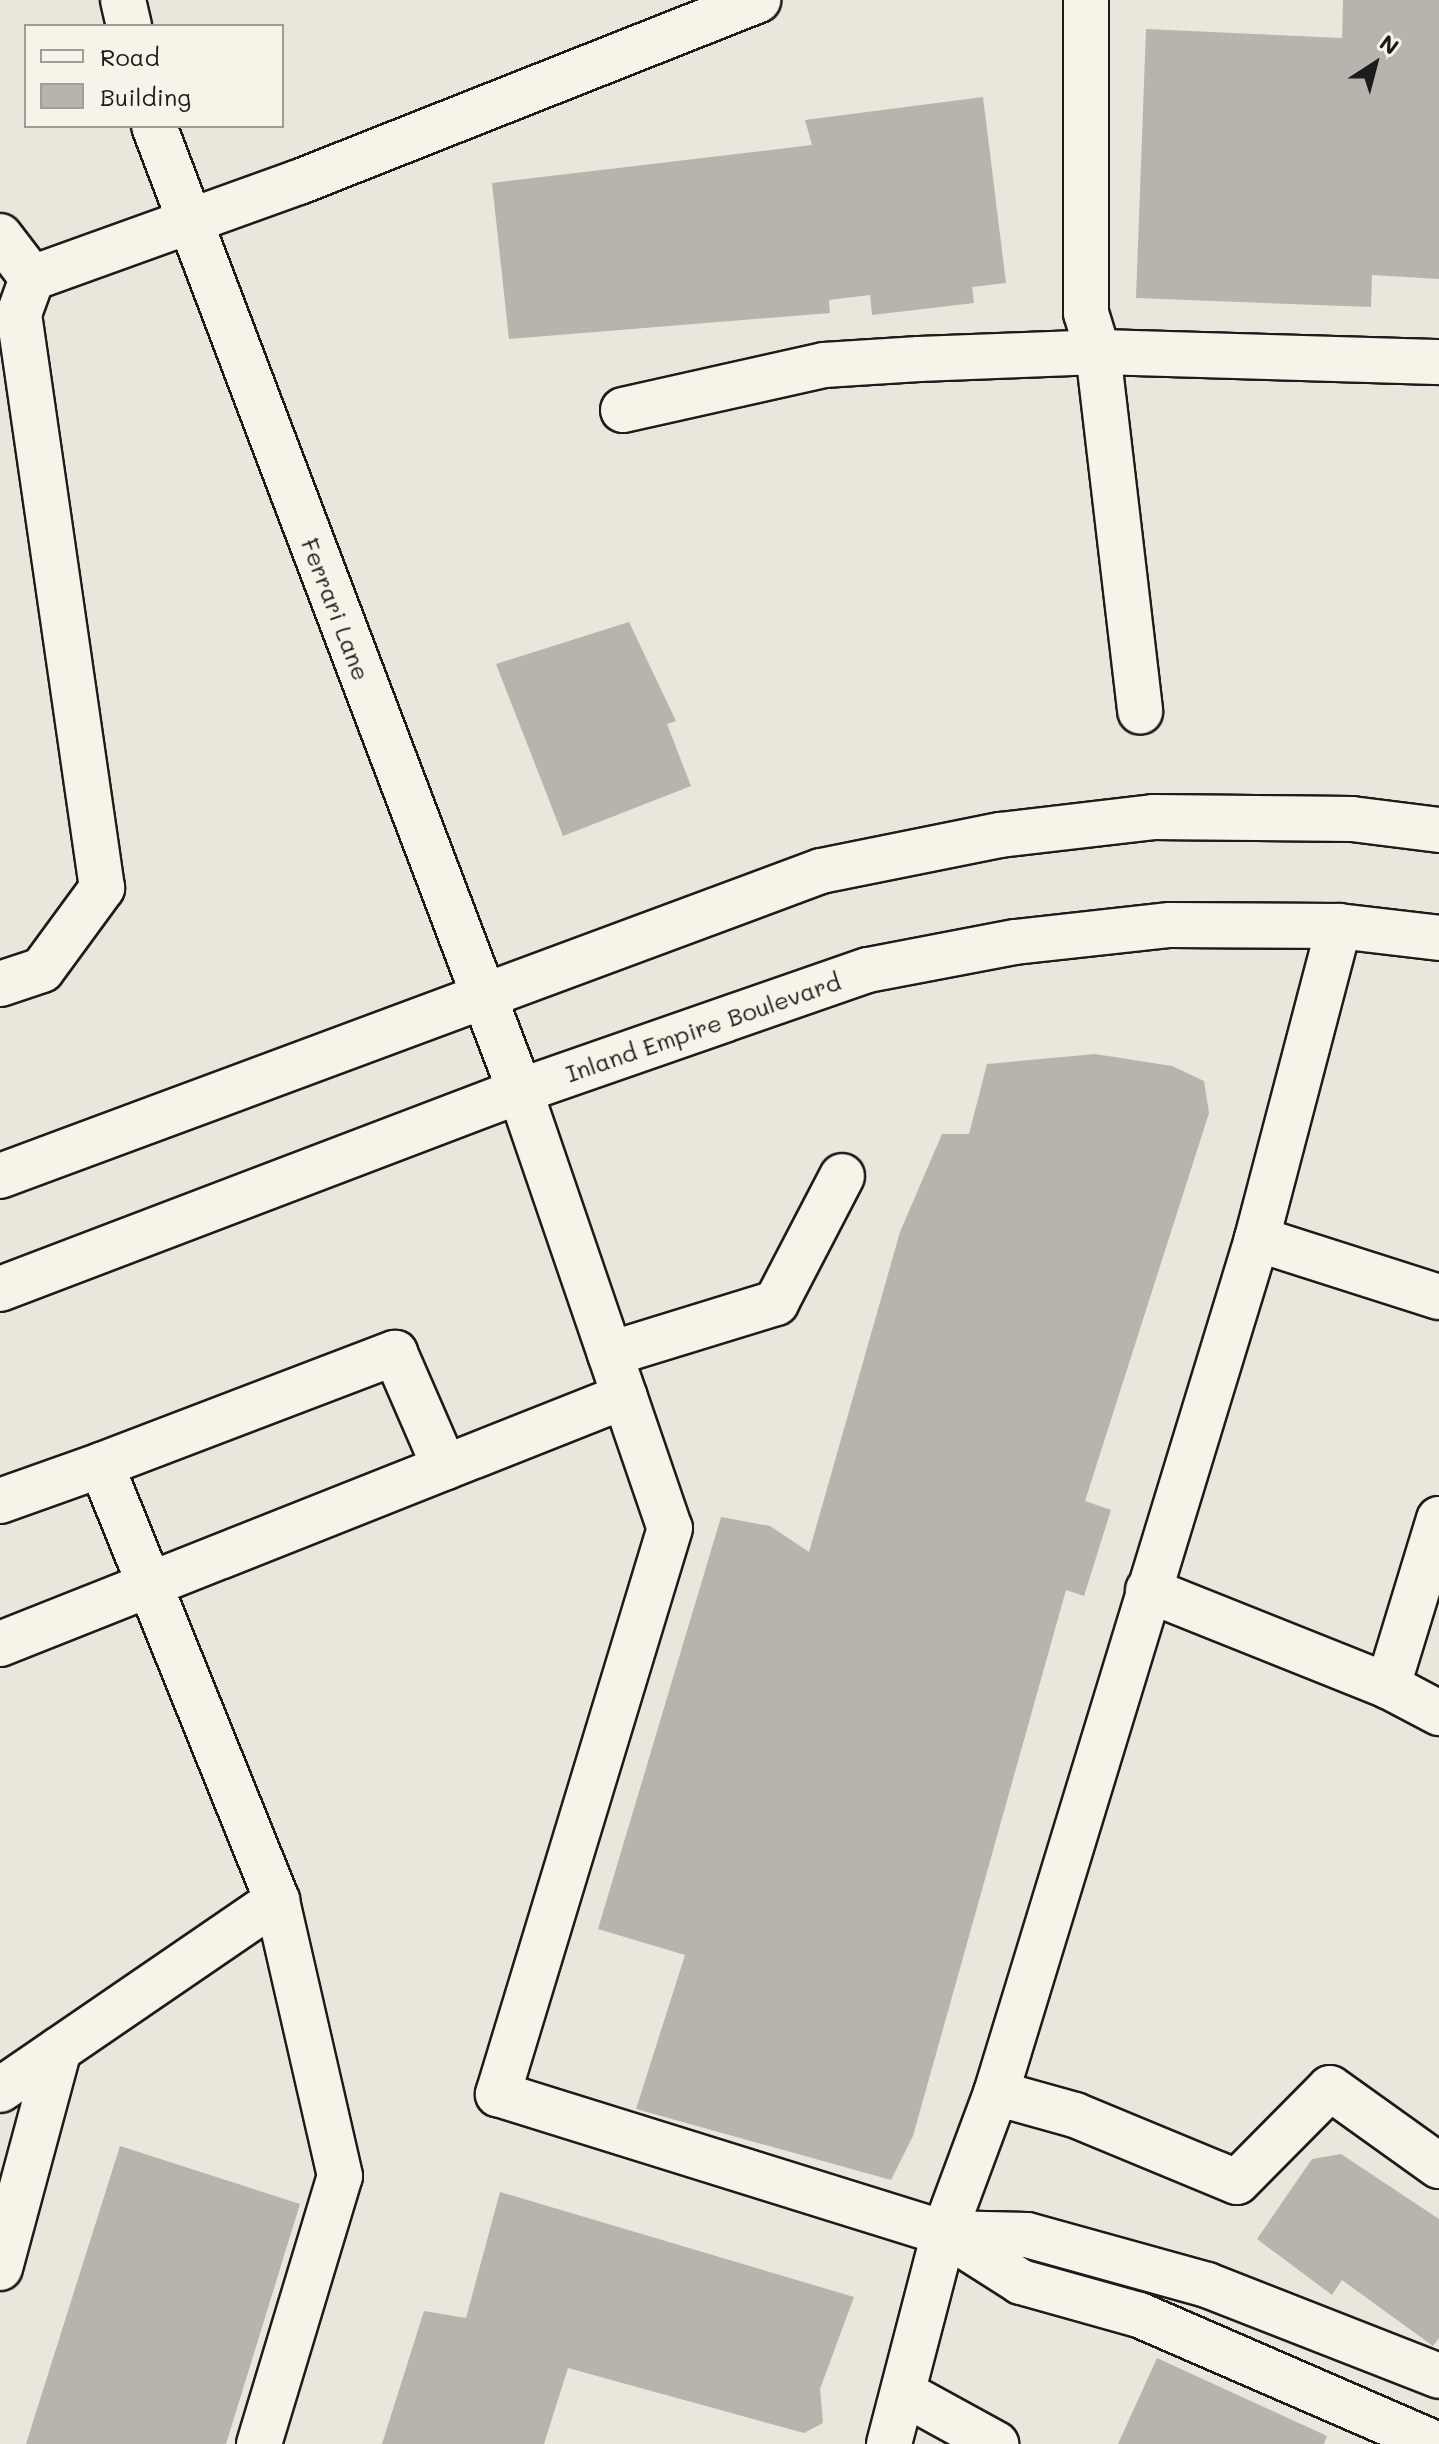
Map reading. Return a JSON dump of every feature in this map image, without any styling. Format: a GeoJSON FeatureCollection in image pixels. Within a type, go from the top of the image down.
{"type":"FeatureCollection","features":[{"type":"Feature","properties":{"kind":"main road"},"geometry":{"type":"LineString","coordinates":[[123,0],[129,24]]}},
{"type":"Feature","properties":{"kind":"main road"},"geometry":{"type":"LineString","coordinates":[[32,278],[190,222],[758,0]]}},
{"type":"Feature","properties":{"kind":"main road"},"geometry":{"type":"LineString","coordinates":[[1086,0],[1086,313],[1098,352],[1140,712]]}},
{"type":"Feature","properties":{"kind":"main road","name":"Ferrari Lane"},"geometry":{"type":"LineString","coordinates":[[155,128],[520,1091],[670,1528],[498,2094],[944,2233]]}},
{"type":"Feature","properties":{"kind":"main road"},"geometry":{"type":"LineString","coordinates":[[0,236],[32,278]]}},
{"type":"Feature","properties":{"kind":"main road"},"geometry":{"type":"LineString","coordinates":[[0,984],[42,970],[102,888],[19,314],[32,278]]}},
{"type":"Feature","properties":{"kind":"main road"},"geometry":{"type":"LineString","coordinates":[[623,410],[824,365],[1098,352],[1439,362]]}},
{"type":"Feature","properties":{"kind":"main road"},"geometry":{"type":"LineString","coordinates":[[0,1176],[482,994],[821,871],[1000,835],[1153,817],[1352,819],[1439,830]]}},
{"type":"Feature","properties":{"kind":"main road","name":"Inland Empire Boulevard"},"geometry":{"type":"LineString","coordinates":[[0,1289],[520,1091],[868,970],[1015,942],[1170,925],[1339,926],[1439,938]]}},
{"type":"Feature","properties":{"kind":"main road"},"geometry":{"type":"LineString","coordinates":[[889,2444],[907,2395],[944,2233],[996,2093],[1257,1239],[1339,926]]}},
{"type":"Feature","properties":{"kind":"main road"},"geometry":{"type":"LineString","coordinates":[[610,1354],[776,1303],[842,1176]]}},
{"type":"Feature","properties":{"kind":"main road"},"geometry":{"type":"LineString","coordinates":[[1257,1239],[1439,1297]]}},
{"type":"Feature","properties":{"kind":"main road"},"geometry":{"type":"LineString","coordinates":[[0,1501],[395,1353],[445,1468]]}},
{"type":"Feature","properties":{"kind":"main road"},"geometry":{"type":"LineString","coordinates":[[0,1644],[625,1396]]}},
{"type":"Feature","properties":{"kind":"main road"},"geometry":{"type":"LineString","coordinates":[[101,1465],[277,1900],[340,2176],[259,2444]]}},
{"type":"Feature","properties":{"kind":"main road"},"geometry":{"type":"LineString","coordinates":[[1388,1686],[1439,1519]]}},
{"type":"Feature","properties":{"kind":"main road"},"geometry":{"type":"LineString","coordinates":[[1148,1590],[1388,1686],[1439,1713]]}},
{"type":"Feature","properties":{"kind":"main road"},"geometry":{"type":"LineString","coordinates":[[0,2090],[277,1900]]}},
{"type":"Feature","properties":{"kind":"main road"},"geometry":{"type":"LineString","coordinates":[[0,2268],[59,2050]]}},
{"type":"Feature","properties":{"kind":"main road"},"geometry":{"type":"LineString","coordinates":[[996,2093],[1075,2115],[1237,2182],[1330,2088],[1439,2166]]}},
{"type":"Feature","properties":{"kind":"main road"},"geometry":{"type":"LineString","coordinates":[[944,2233],[1027,2235],[1207,2285],[1439,2376]]}},
{"type":"Feature","properties":{"kind":"main road"},"geometry":{"type":"LineString","coordinates":[[944,2233],[1021,2282],[1139,2315],[1436,2444]]}},
{"type":"Feature","properties":{"kind":"main road"},"geometry":{"type":"LineString","coordinates":[[907,2395],[996,2444]]}},
{"type":"Feature","properties":{"kind":"building"},"geometry":{"type":"Polygon","coordinates":[[[1343,0],[1439,0],[1439,279],[1372,275],[1371,307],[1136,298],[1146,29],[1342,38],[1343,0]]]}},
{"type":"Feature","properties":{"kind":"building"},"geometry":{"type":"Polygon","coordinates":[[[983,97],[1006,283],[972,287],[974,303],[872,315],[870,295],[829,300],[830,313],[509,339],[492,183],[812,145],[805,120],[983,97]]]}},
{"type":"Feature","properties":{"kind":"building"},"geometry":{"type":"Polygon","coordinates":[[[629,622],[676,721],[667,724],[691,786],[563,836],[496,664],[629,622]]]}},
{"type":"Feature","properties":{"kind":"building"},"geometry":{"type":"Polygon","coordinates":[[[1095,1054],[1172,1066],[1204,1081],[1209,1113],[1085,1501],[1111,1510],[1084,1596],[1066,1590],[913,2136],[891,2180],[636,2109],[685,1955],[598,1929],[721,1517],[770,1526],[809,1552],[900,1232],[942,1134],[969,1134],[987,1064],[1095,1054]]]}},
{"type":"Feature","properties":{"kind":"building"},"geometry":{"type":"Polygon","coordinates":[[[120,2146],[300,2204],[226,2444],[26,2444],[120,2146]]]}},
{"type":"Feature","properties":{"kind":"building"},"geometry":{"type":"Polygon","coordinates":[[[1341,2154],[1439,2219],[1439,2338],[1433,2346],[1342,2280],[1332,2295],[1257,2239],[1312,2159],[1341,2154]]]}},
{"type":"Feature","properties":{"kind":"building"},"geometry":{"type":"Polygon","coordinates":[[[500,2192],[854,2297],[820,2389],[823,2423],[804,2433],[568,2368],[544,2444],[382,2444],[424,2311],[466,2318],[500,2192]]]}},
{"type":"Feature","properties":{"kind":"building"},"geometry":{"type":"Polygon","coordinates":[[[1157,2358],[1327,2436],[1324,2444],[1118,2444],[1157,2358]]]}}]}
